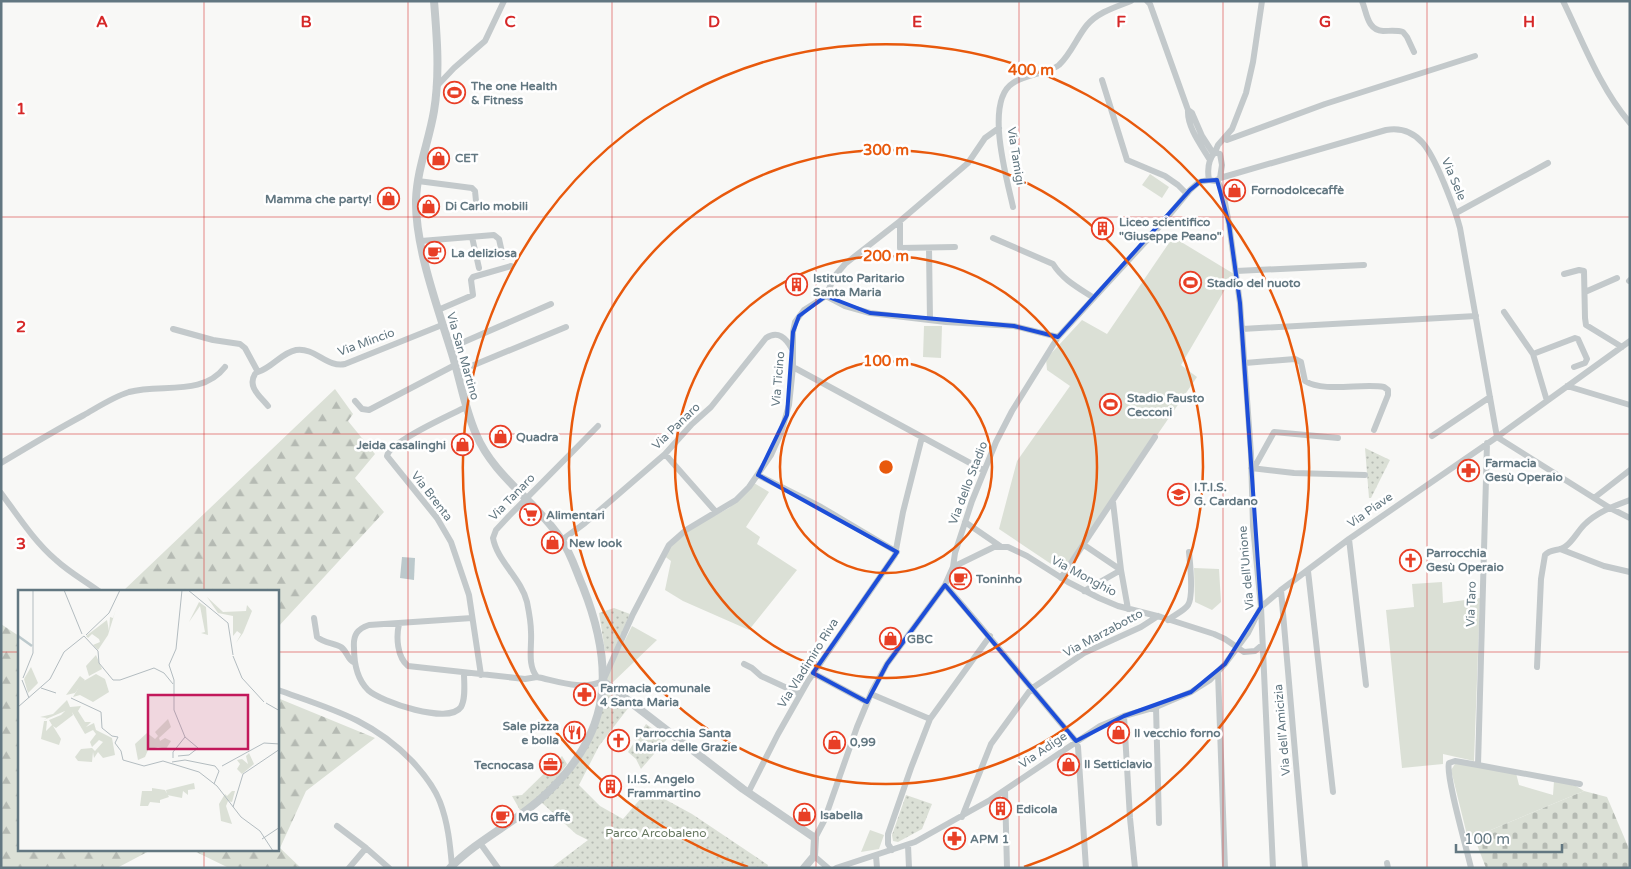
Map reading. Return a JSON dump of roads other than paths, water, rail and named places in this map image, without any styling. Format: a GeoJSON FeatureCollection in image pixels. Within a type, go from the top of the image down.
{"type":"FeatureCollection","features":[{"type":"Feature","properties":{"kind":"street","name":"Via San Martino"},"geometry":{"type":"LineString","coordinates":[[434,1],[437,45],[434,116],[418,181],[416,213],[438,310],[466,407],[484,450],[500,472],[562,540],[571,556],[593,616],[603,681],[601,702],[596,722],[588,742],[581,753],[545,795],[518,818],[465,853],[451,867]]}},
{"type":"Feature","properties":{"kind":"street"},"geometry":{"type":"LineString","coordinates":[[436,87],[454,68],[485,42],[504,1]]}},
{"type":"Feature","properties":{"kind":"street","name":"Via Tamigi"},"geometry":{"type":"LineString","coordinates":[[1012,207],[999,128],[1001,101],[1004,91],[1024,77],[1058,67],[1090,22],[1103,13],[1131,1]]}},
{"type":"Feature","properties":{"kind":"street"},"geometry":{"type":"LineString","coordinates":[[1147,1],[1150,4],[1197,139],[1213,155]]}},
{"type":"Feature","properties":{"kind":"street"},"geometry":{"type":"LineString","coordinates":[[1218,179],[1227,138],[1241,106],[1250,78],[1262,1]]}},
{"type":"Feature","properties":{"kind":"street"},"geometry":{"type":"LineString","coordinates":[[1362,1],[1373,28],[1381,31],[1403,32],[1407,36],[1414,52]]}},
{"type":"Feature","properties":{"kind":"street"},"geometry":{"type":"LineString","coordinates":[[1563,1],[1601,80],[1615,104],[1630,123]]}},
{"type":"Feature","properties":{"kind":"street"},"geometry":{"type":"LineString","coordinates":[[1202,136],[1208,141],[1215,142],[1316,107],[1475,56]]}},
{"type":"Feature","properties":{"kind":"street"},"geometry":{"type":"LineString","coordinates":[[1102,80],[1127,160],[1165,176],[1187,194]]}},
{"type":"Feature","properties":{"kind":"street"},"geometry":{"type":"LineString","coordinates":[[1188,110],[1192,113],[1213,155]]}},
{"type":"Feature","properties":{"kind":"street"},"geometry":{"type":"LineString","coordinates":[[999,128],[985,138],[968,163],[900,221],[845,264],[834,277],[826,296],[860,311],[930,320],[1014,326],[1058,337]]}},
{"type":"Feature","properties":{"kind":"street","name":"Via Sele"},"geometry":{"type":"LineString","coordinates":[[1209,180],[1213,181],[1391,129],[1402,130],[1418,138],[1428,150],[1456,213],[1466,252],[1497,437]]}},
{"type":"Feature","properties":{"kind":"street"},"geometry":{"type":"LineString","coordinates":[[1209,180],[1208,169],[1213,155],[1218,145],[1227,138]]}},
{"type":"Feature","properties":{"kind":"street"},"geometry":{"type":"LineString","coordinates":[[1213,155],[1220,154],[1222,157]]}},
{"type":"Feature","properties":{"kind":"street"},"geometry":{"type":"LineString","coordinates":[[1456,213],[1548,163]]}},
{"type":"Feature","properties":{"kind":"street","name":"Via dell'Unione"},"geometry":{"type":"LineString","coordinates":[[1218,179],[1224,196],[1236,271],[1245,363],[1252,468],[1254,535],[1261,608],[1273,868]]}},
{"type":"Feature","properties":{"kind":"street","name":"Via dello Stadio"},"geometry":{"type":"LineString","coordinates":[[815,838],[824,821],[871,694],[887,664],[945,585],[953,567],[955,553],[983,470],[1012,411],[1058,337],[1187,194],[1199,182],[1209,180]]}},
{"type":"Feature","properties":{"kind":"street"},"geometry":{"type":"LineString","coordinates":[[418,181],[472,188],[475,191],[476,201]]}},
{"type":"Feature","properties":{"kind":"street"},"geometry":{"type":"LineString","coordinates":[[900,221],[900,248],[954,247]]}},
{"type":"Feature","properties":{"kind":"street"},"geometry":{"type":"LineString","coordinates":[[421,241],[492,235],[498,237],[503,257]]}},
{"type":"Feature","properties":{"kind":"street"},"geometry":{"type":"LineString","coordinates":[[472,237],[480,268]]}},
{"type":"Feature","properties":{"kind":"street"},"geometry":{"type":"LineString","coordinates":[[993,238],[1053,264],[1065,279],[1094,298]]}},
{"type":"Feature","properties":{"kind":"street"},"geometry":{"type":"LineString","coordinates":[[928,248],[930,320]]}},
{"type":"Feature","properties":{"kind":"street"},"geometry":{"type":"LineString","coordinates":[[1236,271],[1364,265]]}},
{"type":"Feature","properties":{"kind":"street"},"geometry":{"type":"LineString","coordinates":[[438,310],[473,295],[471,283],[473,277],[511,266]]}},
{"type":"Feature","properties":{"kind":"street"},"geometry":{"type":"LineString","coordinates":[[1564,274],[1579,270],[1584,271],[1586,325],[1614,340],[1622,347]]}},
{"type":"Feature","properties":{"kind":"street"},"geometry":{"type":"LineString","coordinates":[[1585,292],[1617,278]]}},
{"type":"Feature","properties":{"kind":"street","name":"Via Ticino"},"geometry":{"type":"LineString","coordinates":[[603,681],[633,614],[669,545],[678,535],[736,500],[758,474],[774,448],[784,425],[791,395],[793,332],[796,319],[804,310],[826,296]]}},
{"type":"Feature","properties":{"kind":"street"},"geometry":{"type":"LineString","coordinates":[[450,348],[551,304]]}},
{"type":"Feature","properties":{"kind":"street"},"geometry":{"type":"LineString","coordinates":[[1504,312],[1533,354],[1547,401]]}},
{"type":"Feature","properties":{"kind":"street"},"geometry":{"type":"LineString","coordinates":[[1242,330],[1476,316]]}},
{"type":"Feature","properties":{"kind":"street","name":"Via Mincio"},"geometry":{"type":"LineString","coordinates":[[246,378],[269,367],[286,353],[299,350],[312,352],[334,364],[343,365],[442,325]]}},
{"type":"Feature","properties":{"kind":"street"},"geometry":{"type":"LineString","coordinates":[[355,401],[362,409],[369,410],[456,368],[566,327]]}},
{"type":"Feature","properties":{"kind":"street"},"geometry":{"type":"LineString","coordinates":[[173,328],[214,340],[240,344],[246,348],[257,373],[252,380],[252,386],[268,406]]}},
{"type":"Feature","properties":{"kind":"street","name":"Via Panaro"},"geometry":{"type":"LineString","coordinates":[[562,540],[585,523],[664,454],[717,401],[768,337],[778,334],[787,341],[792,350]]}},
{"type":"Feature","properties":{"kind":"street"},"geometry":{"type":"LineString","coordinates":[[1533,354],[1577,338],[1587,360],[1574,367]]}},
{"type":"Feature","properties":{"kind":"street"},"geometry":{"type":"LineString","coordinates":[[1630,342],[1497,437],[1610,508],[1630,518]]}},
{"type":"Feature","properties":{"kind":"street"},"geometry":{"type":"LineString","coordinates":[[1245,363],[1295,359],[1301,362],[1303,378],[1311,384],[1339,387],[1379,386],[1386,388],[1388,395],[1374,430]]}},
{"type":"Feature","properties":{"kind":"street"},"geometry":{"type":"LineString","coordinates":[[1,463],[119,396],[140,390],[188,387],[203,384],[217,376],[225,367]]}},
{"type":"Feature","properties":{"kind":"street"},"geometry":{"type":"LineString","coordinates":[[793,367],[983,470]]}},
{"type":"Feature","properties":{"kind":"street"},"geometry":{"type":"LineString","coordinates":[[1567,386],[1626,404],[1630,398]]}},
{"type":"Feature","properties":{"kind":"street"},"geometry":{"type":"LineString","coordinates":[[1432,436],[1490,397]]}},
{"type":"Feature","properties":{"kind":"street","name":"Via Brenta"},"geometry":{"type":"LineString","coordinates":[[466,407],[420,430],[390,449],[387,456],[437,518],[447,535],[468,590],[481,674]]}},
{"type":"Feature","properties":{"kind":"street","name":"Via Tanaro"},"geometry":{"type":"LineString","coordinates":[[537,677],[532,666],[531,629],[526,599],[518,581],[495,546],[493,538],[496,530],[598,426]]}},
{"type":"Feature","properties":{"kind":"street"},"geometry":{"type":"LineString","coordinates":[[1338,438],[1275,432],[1271,434],[1252,468],[1300,473],[1365,475]]}},
{"type":"Feature","properties":{"kind":"street","name":"Via Vladimiro Riva"},"geometry":{"type":"LineString","coordinates":[[748,793],[800,694],[897,552],[903,512],[922,437]]}},
{"type":"Feature","properties":{"kind":"street"},"geometry":{"type":"LineString","coordinates":[[1061,578],[1155,437]]}},
{"type":"Feature","properties":{"kind":"street","name":"Via Piave"},"geometry":{"type":"LineString","coordinates":[[1261,608],[1281,590],[1349,539],[1497,437]]}},
{"type":"Feature","properties":{"kind":"street","name":"Via Taro"},"geometry":{"type":"LineString","coordinates":[[1478,765],[1486,443]]}},
{"type":"Feature","properties":{"kind":"street"},"geometry":{"type":"LineString","coordinates":[[664,454],[716,512]]}},
{"type":"Feature","properties":{"kind":"street"},"geometry":{"type":"LineString","coordinates":[[1594,498],[1630,470]]}},
{"type":"Feature","properties":{"kind":"street"},"geometry":{"type":"LineString","coordinates":[[758,474],[827,510],[897,552]]}},
{"type":"Feature","properties":{"kind":"street"},"geometry":{"type":"LineString","coordinates":[[1,493],[48,553],[97,590]]}},
{"type":"Feature","properties":{"kind":"street"},"geometry":{"type":"LineString","coordinates":[[1560,550],[1568,545],[1588,521],[1610,508],[1630,500]]}},
{"type":"Feature","properties":{"kind":"street"},"geometry":{"type":"LineString","coordinates":[[1113,502],[1121,570],[1128,609]]}},
{"type":"Feature","properties":{"kind":"street","name":"Via Monghio"},"geometry":{"type":"LineString","coordinates":[[965,522],[1000,546],[1016,550],[1061,578],[1105,601],[1214,634],[1225,639],[1236,648]]}},
{"type":"Feature","properties":{"kind":"street"},"geometry":{"type":"LineString","coordinates":[[1349,539],[1366,685]]}},
{"type":"Feature","properties":{"kind":"street"},"geometry":{"type":"LineString","coordinates":[[1084,545],[1121,570]]}},
{"type":"Feature","properties":{"kind":"street"},"geometry":{"type":"LineString","coordinates":[[953,567],[1000,546]]}},
{"type":"Feature","properties":{"kind":"street"},"geometry":{"type":"LineString","coordinates":[[1537,667],[1541,579],[1544,557],[1550,551],[1560,550],[1604,566],[1630,572]]}},
{"type":"Feature","properties":{"kind":"street"},"geometry":{"type":"LineString","coordinates":[[1168,620],[1188,606],[1191,581],[1189,552]]}},
{"type":"Feature","properties":{"kind":"street"},"geometry":{"type":"LineString","coordinates":[[1084,591],[1121,570]]}},
{"type":"Feature","properties":{"kind":"street"},"geometry":{"type":"LineString","coordinates":[[1308,571],[1333,792]]}},
{"type":"Feature","properties":{"kind":"street"},"geometry":{"type":"LineString","coordinates":[[945,585],[990,636],[1031,689],[1076,741],[1078,747],[1086,868]]}},
{"type":"Feature","properties":{"kind":"street","name":"Via dell'Amicizia"},"geometry":{"type":"LineString","coordinates":[[1281,590],[1305,868]]}},
{"type":"Feature","properties":{"kind":"street","name":"Via Adige"},"geometry":{"type":"LineString","coordinates":[[836,868],[908,845],[962,817],[1100,726],[1124,716],[1156,707],[1191,692],[1210,680],[1218,672],[1248,632],[1261,608]]}},
{"type":"Feature","properties":{"kind":"street","name":"Via Marzabotto"},"geometry":{"type":"LineString","coordinates":[[962,817],[991,744],[1031,689],[1084,653],[1141,627],[1158,616]]}},
{"type":"Feature","properties":{"kind":"street"},"geometry":{"type":"LineString","coordinates":[[314,618],[317,637],[342,648],[349,660],[355,663]]}},
{"type":"Feature","properties":{"kind":"street"},"geometry":{"type":"LineString","coordinates":[[464,672],[463,699],[460,708],[453,713],[439,714],[395,705],[378,698],[362,682],[355,663],[354,640],[355,634],[359,630],[369,625],[472,618]]}},
{"type":"Feature","properties":{"kind":"street"},"geometry":{"type":"LineString","coordinates":[[399,624],[400,650],[406,664],[412,667],[525,679],[537,677],[584,686],[594,685],[603,681],[748,793],[815,838],[814,856],[804,868]]}},
{"type":"Feature","properties":{"kind":"street"},"geometry":{"type":"LineString","coordinates":[[1248,632],[1258,633],[1262,637]]}},
{"type":"Feature","properties":{"kind":"street"},"geometry":{"type":"LineString","coordinates":[[892,850],[888,844],[887,837],[930,719],[990,636]]}},
{"type":"Feature","properties":{"kind":"street"},"geometry":{"type":"LineString","coordinates":[[1236,648],[1244,652],[1255,651],[1262,646]]}},
{"type":"Feature","properties":{"kind":"street"},"geometry":{"type":"LineString","coordinates":[[744,664],[761,676],[800,694]]}},
{"type":"Feature","properties":{"kind":"street"},"geometry":{"type":"LineString","coordinates":[[1218,672],[1225,868]]}},
{"type":"Feature","properties":{"kind":"street"},"geometry":{"type":"LineString","coordinates":[[813,673],[867,702]]}},
{"type":"Feature","properties":{"kind":"street"},"geometry":{"type":"LineString","coordinates":[[279,690],[360,721],[392,742],[406,756],[426,778],[439,800],[448,829],[451,867]]}},
{"type":"Feature","properties":{"kind":"street"},"geometry":{"type":"LineString","coordinates":[[871,694],[930,719]]}},
{"type":"Feature","properties":{"kind":"street"},"geometry":{"type":"LineString","coordinates":[[1156,707],[1159,823]]}},
{"type":"Feature","properties":{"kind":"street"},"geometry":{"type":"LineString","coordinates":[[1124,716],[1135,868]]}},
{"type":"Feature","properties":{"kind":"street"},"geometry":{"type":"LineString","coordinates":[[1471,868],[1453,794],[1449,763],[1455,761],[1534,774],[1580,784]]}},
{"type":"Feature","properties":{"kind":"street"},"geometry":{"type":"LineString","coordinates":[[1005,790],[1007,868]]}},
{"type":"Feature","properties":{"kind":"street"},"geometry":{"type":"LineString","coordinates":[[337,826],[389,868]]}},
{"type":"Feature","properties":{"kind":"street"},"geometry":{"type":"LineString","coordinates":[[480,843],[498,868]]}},
{"type":"Feature","properties":{"kind":"street"},"geometry":{"type":"LineString","coordinates":[[908,845],[909,868]]}},
{"type":"Feature","properties":{"kind":"street"},"geometry":{"type":"LineString","coordinates":[[349,868],[366,848]]}},
{"type":"Feature","properties":{"kind":"street"},"geometry":{"type":"LineString","coordinates":[[814,856],[828,868]]}},
{"type":"Feature","properties":{"kind":"street"},"geometry":{"type":"LineString","coordinates":[[876,856],[878,868]]}},
{"type":"Feature","properties":{"kind":"place","name":"The one Health & Fitness"},"geometry":{"type":"Point","coordinates":[455,93]}},
{"type":"Feature","properties":{"kind":"place","name":"CET"},"geometry":{"type":"Point","coordinates":[439,158]}},
{"type":"Feature","properties":{"kind":"place","name":"Fornodolcecaffè"},"geometry":{"type":"Point","coordinates":[1235,190]}},
{"type":"Feature","properties":{"kind":"place","name":"Mamma che party!"},"geometry":{"type":"Point","coordinates":[388,199]}},
{"type":"Feature","properties":{"kind":"place","name":"Di Carlo mobili"},"geometry":{"type":"Point","coordinates":[429,206]}},
{"type":"Feature","properties":{"kind":"place","name":"Liceo scientifico \"Giuseppe Peano\""},"geometry":{"type":"Point","coordinates":[1103,229]}},
{"type":"Feature","properties":{"kind":"place","name":"La deliziosa"},"geometry":{"type":"Point","coordinates":[435,253]}},
{"type":"Feature","properties":{"kind":"place","name":"Stadio del nuoto"},"geometry":{"type":"Point","coordinates":[1191,283]}},
{"type":"Feature","properties":{"kind":"place","name":"Istituto Paritario Santa Maria"},"geometry":{"type":"Point","coordinates":[797,285]}},
{"type":"Feature","properties":{"kind":"place","name":"Stadio Fausto Cecconi"},"geometry":{"type":"Point","coordinates":[1111,405]}},
{"type":"Feature","properties":{"kind":"place","name":"Quadra"},"geometry":{"type":"Point","coordinates":[500,437]}},
{"type":"Feature","properties":{"kind":"place","name":"Jeida casalinghi"},"geometry":{"type":"Point","coordinates":[462,445]}},
{"type":"Feature","properties":{"kind":"place","name":"Farmacia Gesù Operaio"},"geometry":{"type":"Point","coordinates":[1469,470]}},
{"type":"Feature","properties":{"kind":"place","name":"I.T.I.S. G. Cardano"},"geometry":{"type":"Point","coordinates":[1178,494]}},
{"type":"Feature","properties":{"kind":"place","name":"Alimentari"},"geometry":{"type":"Point","coordinates":[530,515]}},
{"type":"Feature","properties":{"kind":"place","name":"New look"},"geometry":{"type":"Point","coordinates":[553,543]}},
{"type":"Feature","properties":{"kind":"place","name":"Parrocchia Gesù Operaio"},"geometry":{"type":"Point","coordinates":[1410,560]}},
{"type":"Feature","properties":{"kind":"place","name":"Toninho"},"geometry":{"type":"Point","coordinates":[960,579]}},
{"type":"Feature","properties":{"kind":"place","name":"GBC"},"geometry":{"type":"Point","coordinates":[891,639]}},
{"type":"Feature","properties":{"kind":"place","name":"Farmacia comunale 4 Santa Maria"},"geometry":{"type":"Point","coordinates":[584,695]}},
{"type":"Feature","properties":{"kind":"place","name":"Sale pizza e bolla"},"geometry":{"type":"Point","coordinates":[575,733]}},
{"type":"Feature","properties":{"kind":"place","name":"Il vecchio forno"},"geometry":{"type":"Point","coordinates":[1118,733]}},
{"type":"Feature","properties":{"kind":"place","name":"Parrocchia Santa Maria delle Grazie"},"geometry":{"type":"Point","coordinates":[619,740]}},
{"type":"Feature","properties":{"kind":"place","name":"0,99"},"geometry":{"type":"Point","coordinates":[834,742]}},
{"type":"Feature","properties":{"kind":"place","name":"Il Setticlavio"},"geometry":{"type":"Point","coordinates":[1068,764]}},
{"type":"Feature","properties":{"kind":"place","name":"Tecnocasa"},"geometry":{"type":"Point","coordinates":[550,765]}},
{"type":"Feature","properties":{"kind":"place","name":"I.I.S. Angelo Frammartino"},"geometry":{"type":"Point","coordinates":[611,786]}},
{"type":"Feature","properties":{"kind":"place","name":"Edicola"},"geometry":{"type":"Point","coordinates":[1000,809]}},
{"type":"Feature","properties":{"kind":"place","name":"Isabella"},"geometry":{"type":"Point","coordinates":[804,815]}},
{"type":"Feature","properties":{"kind":"place","name":"MG caffè"},"geometry":{"type":"Point","coordinates":[502,817]}},
{"type":"Feature","properties":{"kind":"place","name":"APM 1"},"geometry":{"type":"Point","coordinates":[954,839]}},
{"type":"Feature","properties":{"kind":"park label","name":"Parco Arcobaleno"},"geometry":{"type":"Point","coordinates":[656,833]}}]}
